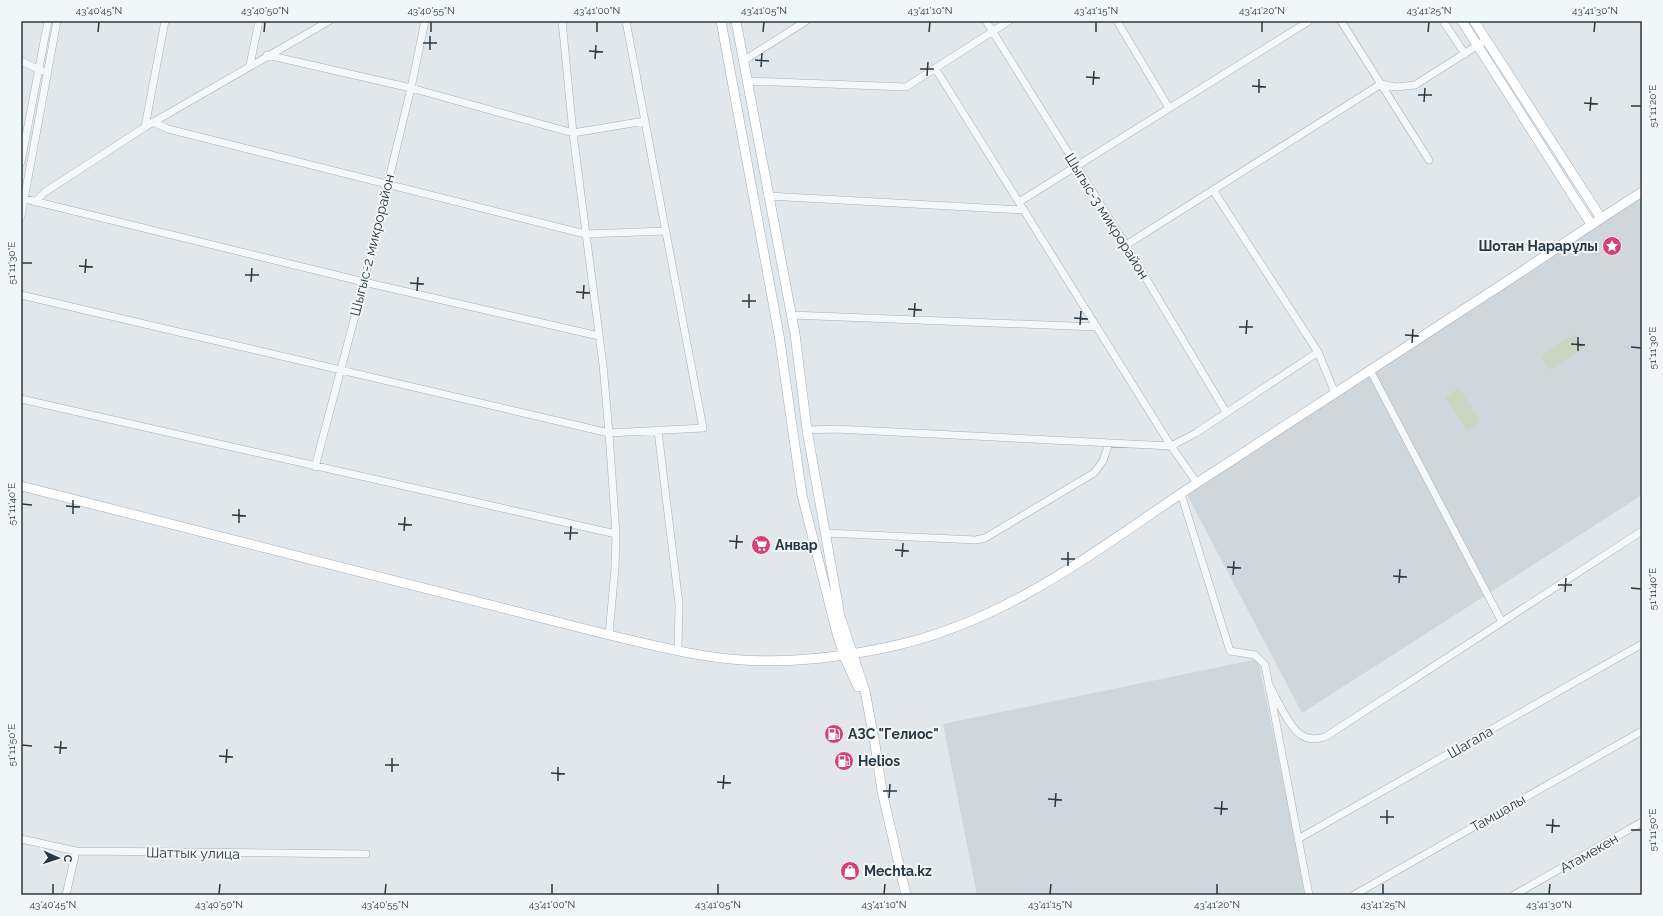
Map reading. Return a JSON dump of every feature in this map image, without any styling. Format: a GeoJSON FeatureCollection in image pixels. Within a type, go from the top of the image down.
{"type":"FeatureCollection","features":[{"type":"Feature","properties":{"kind":"main road"},"geometry":{"type":"LineString","coordinates":[[721,21],[779,334],[802,495],[848,655],[865,691],[882,791],[906,895]]}},
{"type":"Feature","properties":{"kind":"main road"},"geometry":{"type":"LineString","coordinates":[[736,21],[795,334],[807,430],[848,655]]}},
{"type":"Feature","properties":{"kind":"main road"},"geometry":{"type":"LineString","coordinates":[[1462,21],[1591,224]]}},
{"type":"Feature","properties":{"kind":"main road"},"geometry":{"type":"LineString","coordinates":[[1474,21],[1601,218]]}},
{"type":"Feature","properties":{"kind":"main road"},"geometry":{"type":"LineString","coordinates":[[21,486],[609,636],[678,650],[739,660],[796,660],[848,655],[896,646],[953,630],[1006,605],[1056,578],[1197,483],[1642,192]]}},
{"type":"Feature","properties":{"kind":"main road"},"geometry":{"type":"LineString","coordinates":[[779,334],[795,334]]}},
{"type":"Feature","properties":{"kind":"street"},"geometry":{"type":"LineString","coordinates":[[21,162],[48,21]]}},
{"type":"Feature","properties":{"kind":"street"},"geometry":{"type":"LineString","coordinates":[[21,216],[22,199],[57,21]]}},
{"type":"Feature","properties":{"kind":"street"},"geometry":{"type":"LineString","coordinates":[[144,127],[164,21]]}},
{"type":"Feature","properties":{"kind":"street"},"geometry":{"type":"LineString","coordinates":[[250,65],[259,21]]}},
{"type":"Feature","properties":{"kind":"street"},"geometry":{"type":"LineString","coordinates":[[35,202],[45,192],[144,127],[328,21]]}},
{"type":"Feature","properties":{"kind":"street","name":"Шыгыс-2 микрорайон"},"geometry":{"type":"LineString","coordinates":[[315,468],[364,282],[386,184],[411,88],[425,21]]}},
{"type":"Feature","properties":{"kind":"street"},"geometry":{"type":"LineString","coordinates":[[562,21],[573,133],[599,336],[609,433],[616,534],[615,568],[609,636]]}},
{"type":"Feature","properties":{"kind":"street"},"geometry":{"type":"LineString","coordinates":[[21,295],[609,433],[704,428],[626,21]]}},
{"type":"Feature","properties":{"kind":"street"},"geometry":{"type":"LineString","coordinates":[[743,61],[806,21]]}},
{"type":"Feature","properties":{"kind":"street","name":"Шыгыс-3 микрорайон"},"geometry":{"type":"LineString","coordinates":[[986,21],[1126,245],[1226,412]]}},
{"type":"Feature","properties":{"kind":"street"},"geometry":{"type":"LineString","coordinates":[[747,81],[906,87],[1009,21]]}},
{"type":"Feature","properties":{"kind":"street"},"geometry":{"type":"LineString","coordinates":[[1117,21],[1169,108]]}},
{"type":"Feature","properties":{"kind":"street"},"geometry":{"type":"LineString","coordinates":[[1019,202],[1309,21]]}},
{"type":"Feature","properties":{"kind":"street"},"geometry":{"type":"LineString","coordinates":[[1341,21],[1429,160]]}},
{"type":"Feature","properties":{"kind":"street"},"geometry":{"type":"LineString","coordinates":[[1443,21],[1465,54]]}},
{"type":"Feature","properties":{"kind":"street"},"geometry":{"type":"LineString","coordinates":[[1126,245],[1381,84],[1396,86],[1415,85],[1486,40]]}},
{"type":"Feature","properties":{"kind":"street"},"geometry":{"type":"LineString","coordinates":[[267,56],[411,88],[573,133],[645,121]]}},
{"type":"Feature","properties":{"kind":"street"},"geometry":{"type":"LineString","coordinates":[[21,61],[47,74]]}},
{"type":"Feature","properties":{"kind":"street"},"geometry":{"type":"LineString","coordinates":[[935,68],[1171,446],[1197,483]]}},
{"type":"Feature","properties":{"kind":"street"},"geometry":{"type":"LineString","coordinates":[[153,122],[168,129],[585,234],[666,231]]}},
{"type":"Feature","properties":{"kind":"street"},"geometry":{"type":"LineString","coordinates":[[1213,190],[1318,352],[1335,393]]}},
{"type":"Feature","properties":{"kind":"street"},"geometry":{"type":"LineString","coordinates":[[768,196],[1024,210]]}},
{"type":"Feature","properties":{"kind":"street"},"geometry":{"type":"LineString","coordinates":[[22,199],[364,282],[599,336]]}},
{"type":"Feature","properties":{"kind":"street"},"geometry":{"type":"LineString","coordinates":[[791,315],[1097,327]]}},
{"type":"Feature","properties":{"kind":"street"},"geometry":{"type":"LineString","coordinates":[[807,430],[835,429],[1171,446],[1196,433],[1318,352]]}},
{"type":"Feature","properties":{"kind":"street"},"geometry":{"type":"LineString","coordinates":[[1370,370],[1502,622]]}},
{"type":"Feature","properties":{"kind":"street"},"geometry":{"type":"LineString","coordinates":[[21,399],[315,468],[616,534]]}},
{"type":"Feature","properties":{"kind":"street"},"geometry":{"type":"LineString","coordinates":[[658,431],[679,604],[678,650]]}},
{"type":"Feature","properties":{"kind":"street"},"geometry":{"type":"LineString","coordinates":[[825,533],[976,540],[985,538],[1094,473],[1103,461],[1109,443]]}},
{"type":"Feature","properties":{"kind":"street"},"geometry":{"type":"LineString","coordinates":[[1181,494],[1230,651],[1249,653],[1260,659],[1265,665],[1309,895]]}},
{"type":"Feature","properties":{"kind":"street"},"geometry":{"type":"LineString","coordinates":[[1268,683],[1294,728],[1303,736],[1314,739],[1325,737],[1642,531]]}},
{"type":"Feature","properties":{"kind":"street","name":"Шагала"},"geometry":{"type":"LineString","coordinates":[[1298,839],[1642,644]]}},
{"type":"Feature","properties":{"kind":"street","name":"Тамшалы"},"geometry":{"type":"LineString","coordinates":[[1354,895],[1642,731]]}},
{"type":"Feature","properties":{"kind":"street","name":"Атамекен"},"geometry":{"type":"LineString","coordinates":[[1514,895],[1642,822]]}},
{"type":"Feature","properties":{"kind":"street","name":"Шаттык улица"},"geometry":{"type":"LineString","coordinates":[[21,839],[76,851],[366,854]]}},
{"type":"Feature","properties":{"kind":"street"},"geometry":{"type":"LineString","coordinates":[[66,895],[76,851]]}},
{"type":"Feature","properties":{"kind":"shaded area"},"geometry":{"type":"Polygon","coordinates":[[[1642,195],[1642,495],[1302,713],[1185,491],[1642,195]]]}},
{"type":"Feature","properties":{"kind":"shaded area"},"geometry":{"type":"Polygon","coordinates":[[[1258,659],[1306,895],[977,895],[943,724],[1258,659]]]}},
{"type":"Feature","properties":{"kind":"green space"},"geometry":{"type":"Polygon","coordinates":[[[1575,334],[1584,348],[1549,370],[1540,356],[1575,334]]]}},
{"type":"Feature","properties":{"kind":"green space"},"geometry":{"type":"Polygon","coordinates":[[[1459,388],[1481,422],[1467,431],[1445,397],[1459,388]]]}},
{"type":"Feature","properties":{"kind":"place","name":"Шотан Нарарұлы"},"geometry":{"type":"Point","coordinates":[1612,246]}},
{"type":"Feature","properties":{"kind":"place","name":"Анвар"},"geometry":{"type":"Point","coordinates":[761,545]}},
{"type":"Feature","properties":{"kind":"place","name":"АЗС \"Гелиос\""},"geometry":{"type":"Point","coordinates":[834,734]}},
{"type":"Feature","properties":{"kind":"place","name":"Helios"},"geometry":{"type":"Point","coordinates":[844,761]}},
{"type":"Feature","properties":{"kind":"place","name":"Mechta.kz"},"geometry":{"type":"Point","coordinates":[850,871]}}]}
